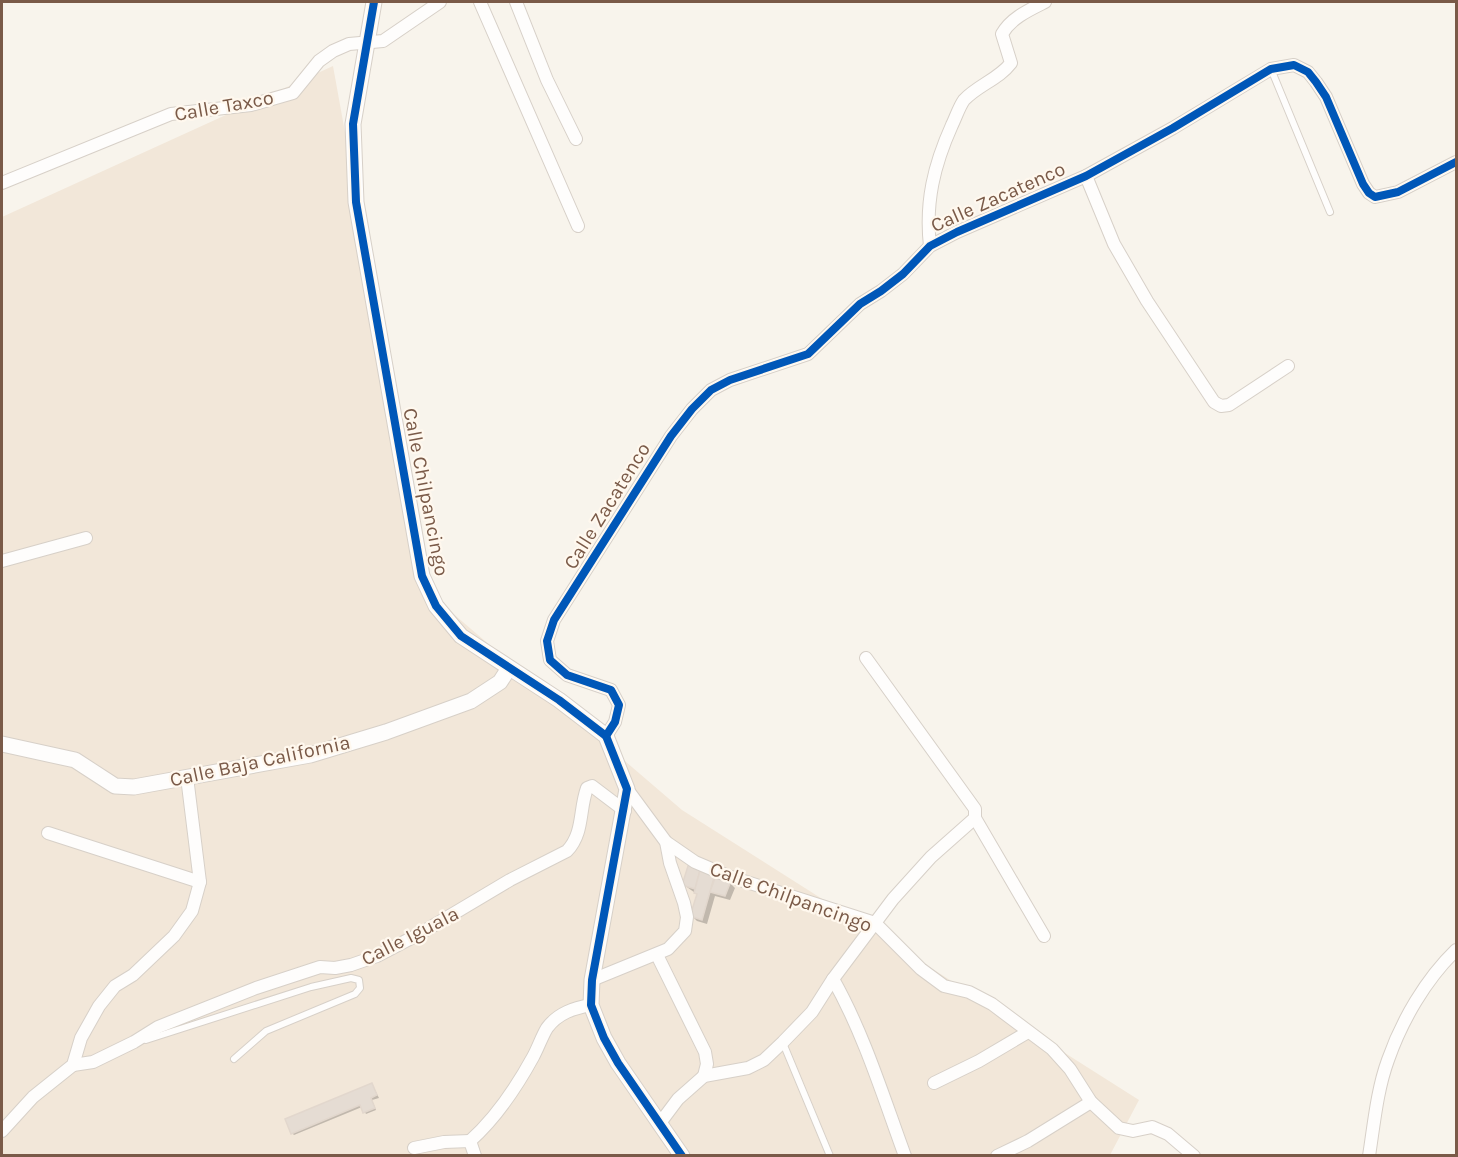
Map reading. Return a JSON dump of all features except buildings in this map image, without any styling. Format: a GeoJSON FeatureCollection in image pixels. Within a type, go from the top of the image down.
{"type":"FeatureCollection","features":[{"type":"Feature","properties":{"kind":"street","name":"Calle Chilpancingo"},"geometry":{"type":"LineString","coordinates":[[374,2],[354,124],[356,202],[422,576],[436,606],[461,636],[559,700],[606,735]]}},
{"type":"Feature","properties":{"kind":"street","name":"Calle Taxco"},"geometry":{"type":"LineString","coordinates":[[2,183],[171,114],[251,105],[293,93],[319,61],[333,51],[349,44],[383,41],[440,2]]}},
{"type":"Feature","properties":{"kind":"street"},"geometry":{"type":"LineString","coordinates":[[480,2],[578,226]]}},
{"type":"Feature","properties":{"kind":"street"},"geometry":{"type":"LineString","coordinates":[[516,2],[547,80],[576,139]]}},
{"type":"Feature","properties":{"kind":"street"},"geometry":{"type":"LineString","coordinates":[[930,246],[927,220],[932,181],[944,143],[962,102],[976,89],[1006,70],[1011,63],[1002,34],[1007,26],[1017,17],[1045,2]]}},
{"type":"Feature","properties":{"kind":"street","name":"Calle Zacatenco"},"geometry":{"type":"LineString","coordinates":[[606,735],[615,722],[620,705],[611,690],[567,675],[550,660],[547,641],[554,620],[671,436],[711,390],[730,380],[808,354],[860,304],[903,274],[930,246],[1086,176],[1173,128],[1271,69],[1294,65],[1308,72],[1326,97],[1363,184],[1369,193],[1376,197],[1398,192],[1456,162]]}},
{"type":"Feature","properties":{"kind":"street"},"geometry":{"type":"LineString","coordinates":[[1086,176],[1114,244],[1147,301],[1214,402],[1221,406],[1229,405],[1288,366]]}},
{"type":"Feature","properties":{"kind":"street"},"geometry":{"type":"LineString","coordinates":[[2,561],[86,538]]}},
{"type":"Feature","properties":{"kind":"street"},"geometry":{"type":"LineString","coordinates":[[866,658],[975,809],[975,818],[1044,936]]}},
{"type":"Feature","properties":{"kind":"street","name":"Calle Baja California"},"geometry":{"type":"LineString","coordinates":[[2,744],[75,760],[115,786],[123,788],[310,755],[386,732],[471,701],[500,682],[509,668]]}},
{"type":"Feature","properties":{"kind":"street"},"geometry":{"type":"LineString","coordinates":[[592,981],[668,949],[685,931],[687,917],[670,863],[666,842],[627,789],[606,735]]}},
{"type":"Feature","properties":{"kind":"street"},"geometry":{"type":"LineString","coordinates":[[2,1131],[33,1096],[73,1065],[81,1038],[99,1006],[115,986],[139,969],[174,936],[192,911],[200,882],[187,777]]}},
{"type":"Feature","properties":{"kind":"street","name":"Calle Iguala"},"geometry":{"type":"LineString","coordinates":[[73,1065],[93,1062],[134,1042],[158,1027],[256,988],[320,968],[351,965],[376,956],[421,933],[510,880],[558,857],[574,843],[577,837],[587,788],[592,786],[625,811]]}},
{"type":"Feature","properties":{"kind":"street"},"geometry":{"type":"LineString","coordinates":[[627,789],[625,811],[592,981],[591,1005],[604,1038],[618,1064],[682,1155]]}},
{"type":"Feature","properties":{"kind":"street"},"geometry":{"type":"LineString","coordinates":[[660,1123],[678,1099],[704,1076],[748,1068],[764,1060],[783,1042],[812,1012],[833,979],[892,899],[931,857],[975,818]]}},
{"type":"Feature","properties":{"kind":"street"},"geometry":{"type":"LineString","coordinates":[[48,833],[200,882]]}},
{"type":"Feature","properties":{"kind":"street","name":"Calle Chilpancingo"},"geometry":{"type":"LineString","coordinates":[[666,842],[695,862],[728,876],[874,923],[921,969],[944,986],[969,992],[992,1004],[1052,1049],[1070,1069],[1091,1102],[1119,1128],[1133,1131],[1152,1127],[1168,1134],[1194,1155]]}},
{"type":"Feature","properties":{"kind":"street"},"geometry":{"type":"LineString","coordinates":[[657,955],[705,1052],[707,1064],[704,1076]]}},
{"type":"Feature","properties":{"kind":"street"},"geometry":{"type":"LineString","coordinates":[[1370,1155],[1376,1111],[1387,1060],[1417,999],[1454,956]]}},
{"type":"Feature","properties":{"kind":"street"},"geometry":{"type":"LineString","coordinates":[[833,979],[847,1004],[865,1047],[905,1155]]}},
{"type":"Feature","properties":{"kind":"street"},"geometry":{"type":"LineString","coordinates":[[414,1148],[444,1142],[470,1141],[483,1130],[517,1086],[541,1044],[547,1028],[573,1008],[591,1005]]}},
{"type":"Feature","properties":{"kind":"street"},"geometry":{"type":"LineString","coordinates":[[934,1083],[979,1061],[1028,1032]]}},
{"type":"Feature","properties":{"kind":"street"},"geometry":{"type":"LineString","coordinates":[[997,1155],[1028,1141],[1091,1102]]}},
{"type":"Feature","properties":{"kind":"street"},"geometry":{"type":"LineString","coordinates":[[470,1141],[475,1155]]}},
{"type":"Feature","properties":{"kind":"lane"},"geometry":{"type":"LineString","coordinates":[[1271,69],[1330,212]]}},
{"type":"Feature","properties":{"kind":"lane"},"geometry":{"type":"LineString","coordinates":[[134,1042],[161,1036],[311,987],[351,978],[359,980],[360,988],[355,994],[266,1031],[234,1059]]}},
{"type":"Feature","properties":{"kind":"lane"},"geometry":{"type":"LineString","coordinates":[[783,1042],[830,1155]]}},
{"type":"Feature","properties":{"kind":"shaded area"},"geometry":{"type":"Polygon","coordinates":[[[333,66],[428,592],[682,810],[1139,1100],[1110,1155],[2,1155],[2,217],[333,66]]]}},
{"type":"Feature","properties":{"kind":"cycle path"},"geometry":{"type":"LineString","coordinates":[[374,2],[353,124],[356,202],[422,576],[436,606],[461,636],[559,700],[606,736],[627,789],[592,980],[591,1005],[604,1038],[618,1063],[682,1156]]}},
{"type":"Feature","properties":{"kind":"cycle path"},"geometry":{"type":"LineString","coordinates":[[606,736],[615,722],[619,705],[611,690],[567,675],[550,660],[547,641],[554,620],[671,436],[692,409],[711,390],[730,380],[808,354],[860,304],[903,274],[930,246],[1086,176],[1173,128],[1271,69],[1294,65],[1308,72],[1326,97],[1363,184],[1375,197],[1398,192],[1456,162]]}}]}
